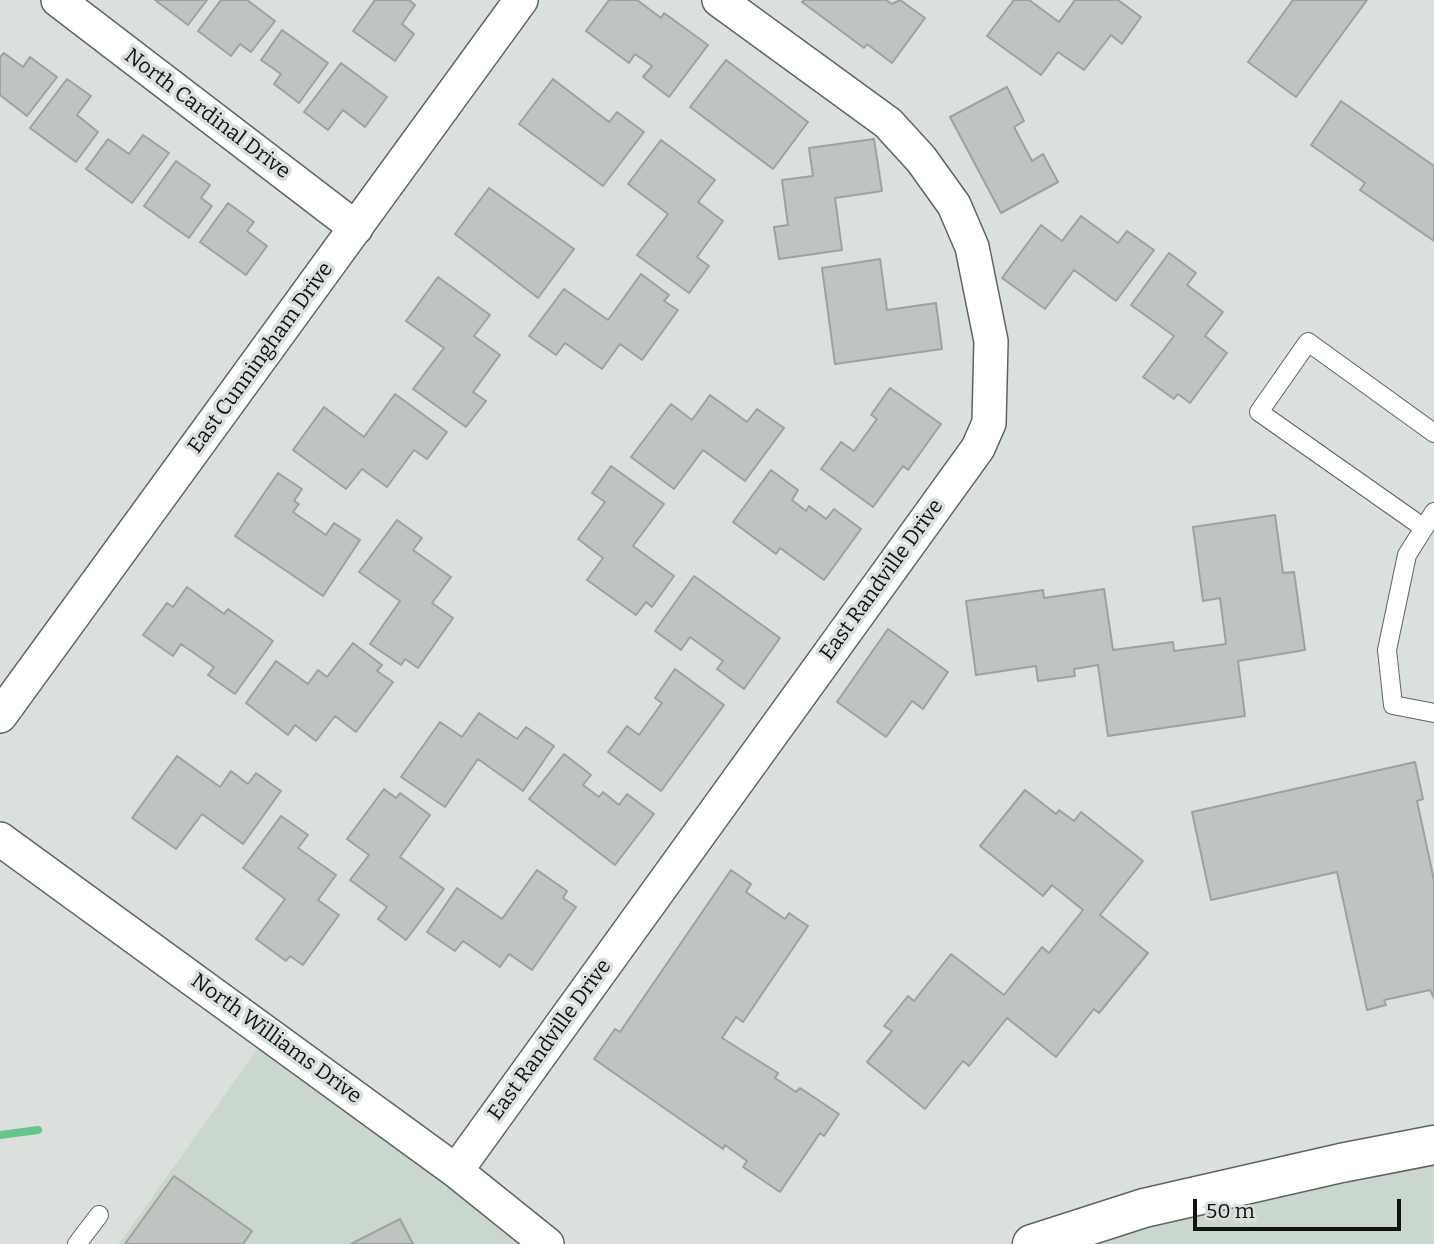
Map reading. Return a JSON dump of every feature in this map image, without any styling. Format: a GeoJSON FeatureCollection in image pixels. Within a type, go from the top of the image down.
{"type":"FeatureCollection","features":[{"type":"Feature","properties":{"kind":"main road"},"geometry":{"type":"LineString","coordinates":[[1032,1244],[1144,1208],[1341,1163],[1434,1146]]}},
{"type":"Feature","properties":{"kind":"street","name":"East Cunningham Drive"},"geometry":{"type":"LineString","coordinates":[[0,716],[521,0]]}},
{"type":"Feature","properties":{"kind":"street","name":"East Randville Drive"},"geometry":{"type":"LineString","coordinates":[[456,1171],[978,448],[989,423],[991,341],[972,247],[954,205],[922,159],[888,123],[719,0]]}},
{"type":"Feature","properties":{"kind":"street","name":"North Cardinal Drive"},"geometry":{"type":"LineString","coordinates":[[70,3],[356,228]]}},
{"type":"Feature","properties":{"kind":"street","name":"North Williams Drive"},"geometry":{"type":"LineString","coordinates":[[0,839],[456,1171],[547,1244]]}},
{"type":"Feature","properties":{"kind":"lane"},"geometry":{"type":"LineString","coordinates":[[1424,528],[1259,412],[1308,342],[1434,433]]}},
{"type":"Feature","properties":{"kind":"lane"},"geometry":{"type":"LineString","coordinates":[[1434,512],[1407,555],[1387,650],[1393,705],[1434,713]]}},
{"type":"Feature","properties":{"kind":"lane"},"geometry":{"type":"LineString","coordinates":[[77,1244],[99,1215]]}},
{"type":"Feature","properties":{"kind":"shaded area"},"geometry":{"type":"Polygon","coordinates":[[[268,1034],[547,1244],[119,1244],[268,1034]]]}},
{"type":"Feature","properties":{"kind":"shaded area"},"geometry":{"type":"Polygon","coordinates":[[[1434,1145],[1434,1244],[1033,1244],[1434,1145]]]}},
{"type":"Feature","properties":{"kind":"building"},"geometry":{"type":"Polygon","coordinates":[[[155,0],[207,0],[188,25],[155,0]]]}},
{"type":"Feature","properties":{"kind":"building"},"geometry":{"type":"Polygon","coordinates":[[[221,0],[247,0],[275,21],[251,52],[240,44],[231,56],[198,31],[221,0]]]}},
{"type":"Feature","properties":{"kind":"building"},"geometry":{"type":"Polygon","coordinates":[[[375,0],[409,0],[415,5],[402,24],[414,34],[395,61],[353,31],[375,0]]]}},
{"type":"Feature","properties":{"kind":"building"},"geometry":{"type":"Polygon","coordinates":[[[609,0],[637,0],[661,18],[664,13],[708,45],[669,97],[643,77],[652,66],[635,54],[629,63],[586,31],[609,0]]]}},
{"type":"Feature","properties":{"kind":"building"},"geometry":{"type":"Polygon","coordinates":[[[886,0],[892,4],[900,0],[925,18],[892,63],[867,44],[864,48],[802,2],[886,0]]]}},
{"type":"Feature","properties":{"kind":"building"},"geometry":{"type":"Polygon","coordinates":[[[1014,0],[1029,0],[1059,22],[1075,0],[1118,0],[1141,17],[1122,44],[1111,35],[1084,70],[1058,52],[1041,75],[987,36],[1014,0]]]}},
{"type":"Feature","properties":{"kind":"building"},"geometry":{"type":"Polygon","coordinates":[[[1293,0],[1367,0],[1296,97],[1248,62],[1293,0]]]}},
{"type":"Feature","properties":{"kind":"building"},"geometry":{"type":"Polygon","coordinates":[[[282,30],[328,63],[299,103],[274,84],[281,74],[261,60],[282,30]]]}},
{"type":"Feature","properties":{"kind":"building"},"geometry":{"type":"Polygon","coordinates":[[[4,53],[23,67],[30,57],[57,77],[27,116],[0,95],[0,57],[4,53]]]}},
{"type":"Feature","properties":{"kind":"building"},"geometry":{"type":"Polygon","coordinates":[[[726,60],[808,122],[773,169],[690,107],[726,60]]]}},
{"type":"Feature","properties":{"kind":"building"},"geometry":{"type":"Polygon","coordinates":[[[341,63],[387,97],[365,127],[343,110],[328,130],[304,112],[341,63]]]}},
{"type":"Feature","properties":{"kind":"building"},"geometry":{"type":"Polygon","coordinates":[[[67,79],[91,96],[77,115],[98,132],[76,162],[30,128],[67,79]]]}},
{"type":"Feature","properties":{"kind":"building"},"geometry":{"type":"Polygon","coordinates":[[[553,79],[609,122],[617,112],[644,132],[603,186],[519,124],[553,79]]]}},
{"type":"Feature","properties":{"kind":"building"},"geometry":{"type":"Polygon","coordinates":[[[1007,87],[1024,121],[1014,127],[1032,161],[1043,154],[1058,182],[1001,213],[950,117],[1007,87]]]}},
{"type":"Feature","properties":{"kind":"building"},"geometry":{"type":"Polygon","coordinates":[[[1341,101],[1434,166],[1434,241],[1360,190],[1365,183],[1311,145],[1341,101]]]}},
{"type":"Feature","properties":{"kind":"building"},"geometry":{"type":"Polygon","coordinates":[[[143,135],[169,153],[132,203],[86,169],[108,139],[129,154],[143,135]]]}},
{"type":"Feature","properties":{"kind":"building"},"geometry":{"type":"Polygon","coordinates":[[[874,139],[882,191],[835,198],[842,250],[779,259],[774,227],[788,225],[782,180],[813,176],[809,148],[874,139]]]}},
{"type":"Feature","properties":{"kind":"building"},"geometry":{"type":"Polygon","coordinates":[[[661,140],[715,180],[698,202],[723,221],[697,257],[709,266],[689,293],[637,255],[668,214],[628,184],[661,140]]]}},
{"type":"Feature","properties":{"kind":"building"},"geometry":{"type":"Polygon","coordinates":[[[176,161],[210,185],[201,198],[212,206],[189,238],[144,206],[176,161]]]}},
{"type":"Feature","properties":{"kind":"building"},"geometry":{"type":"Polygon","coordinates":[[[489,188],[574,249],[538,298],[455,234],[489,188]]]}},
{"type":"Feature","properties":{"kind":"building"},"geometry":{"type":"Polygon","coordinates":[[[228,203],[254,222],[247,231],[267,246],[246,275],[200,242],[228,203]]]}},
{"type":"Feature","properties":{"kind":"building"},"geometry":{"type":"Polygon","coordinates":[[[1081,216],[1118,243],[1127,231],[1154,250],[1116,301],[1074,270],[1045,309],[1002,278],[1041,225],[1062,241],[1081,216]]]}},
{"type":"Feature","properties":{"kind":"building"},"geometry":{"type":"Polygon","coordinates":[[[1169,253],[1196,273],[1187,285],[1223,312],[1205,336],[1227,353],[1190,403],[1178,394],[1174,399],[1143,377],[1174,336],[1131,305],[1169,253]]]}},
{"type":"Feature","properties":{"kind":"building"},"geometry":{"type":"Polygon","coordinates":[[[880,259],[887,310],[936,303],[942,349],[835,364],[822,268],[880,259]]]}},
{"type":"Feature","properties":{"kind":"building"},"geometry":{"type":"Polygon","coordinates":[[[641,274],[669,295],[664,301],[678,310],[642,360],[620,344],[602,369],[565,343],[556,355],[529,336],[564,289],[608,320],[641,274]]]}},
{"type":"Feature","properties":{"kind":"building"},"geometry":{"type":"Polygon","coordinates":[[[438,277],[490,315],[474,336],[500,355],[473,392],[486,401],[466,427],[413,389],[444,348],[406,321],[438,277]]]}},
{"type":"Feature","properties":{"kind":"building"},"geometry":{"type":"Polygon","coordinates":[[[890,388],[941,424],[908,470],[903,466],[873,507],[821,469],[841,442],[854,451],[877,419],[871,415],[890,388]]]}},
{"type":"Feature","properties":{"kind":"building"},"geometry":{"type":"Polygon","coordinates":[[[395,394],[447,432],[427,459],[414,450],[387,487],[362,469],[346,489],[293,450],[324,407],[364,437],[395,394]]]}},
{"type":"Feature","properties":{"kind":"building"},"geometry":{"type":"Polygon","coordinates":[[[710,395],[747,422],[757,409],[784,428],[745,481],[703,450],[674,489],[631,457],[671,404],[692,420],[710,395]]]}},
{"type":"Feature","properties":{"kind":"building"},"geometry":{"type":"Polygon","coordinates":[[[611,466],[664,504],[633,546],[674,576],[652,607],[646,602],[636,615],[587,580],[603,558],[578,539],[605,502],[592,493],[611,466]]]}},
{"type":"Feature","properties":{"kind":"building"},"geometry":{"type":"Polygon","coordinates":[[[771,470],[798,490],[792,500],[806,511],[809,506],[826,519],[834,509],[861,529],[824,580],[780,548],[776,554],[733,522],[771,470]]]}},
{"type":"Feature","properties":{"kind":"building"},"geometry":{"type":"Polygon","coordinates":[[[278,473],[302,489],[294,501],[299,504],[293,512],[326,535],[334,523],[360,540],[323,596],[235,536],[278,473]]]}},
{"type":"Feature","properties":{"kind":"building"},"geometry":{"type":"Polygon","coordinates":[[[1275,515],[1283,573],[1294,572],[1305,650],[1238,661],[1245,716],[1108,736],[1098,665],[1074,669],[1075,676],[1038,681],[1036,666],[976,675],[966,601],[1043,590],[1044,598],[1104,589],[1113,650],[1173,642],[1174,651],[1226,644],[1220,598],[1203,601],[1193,527],[1275,515]]]}},
{"type":"Feature","properties":{"kind":"building"},"geometry":{"type":"Polygon","coordinates":[[[397,520],[422,538],[413,550],[451,577],[432,603],[453,618],[418,668],[405,659],[401,665],[370,644],[400,601],[359,572],[397,520]]]}},
{"type":"Feature","properties":{"kind":"building"},"geometry":{"type":"Polygon","coordinates":[[[694,576],[780,638],[744,689],[717,669],[723,661],[690,637],[681,650],[655,631],[694,576]]]}},
{"type":"Feature","properties":{"kind":"building"},"geometry":{"type":"Polygon","coordinates":[[[187,587],[224,614],[228,609],[273,641],[235,694],[208,675],[214,667],[181,644],[173,656],[143,635],[167,603],[173,607],[187,587]]]}},
{"type":"Feature","properties":{"kind":"building"},"geometry":{"type":"Polygon","coordinates":[[[888,629],[948,672],[923,709],[912,701],[886,737],[837,702],[888,629]]]}},
{"type":"Feature","properties":{"kind":"building"},"geometry":{"type":"Polygon","coordinates":[[[353,643],[382,665],[377,671],[393,682],[356,732],[335,716],[316,741],[295,725],[288,735],[246,703],[276,661],[308,684],[318,670],[327,677],[353,643]]]}},
{"type":"Feature","properties":{"kind":"building"},"geometry":{"type":"Polygon","coordinates":[[[675,669],[724,705],[661,791],[608,752],[627,726],[639,735],[662,703],[655,698],[675,669]]]}},
{"type":"Feature","properties":{"kind":"building"},"geometry":{"type":"Polygon","coordinates":[[[479,713],[517,739],[526,727],[554,746],[523,791],[478,759],[445,807],[401,777],[440,722],[462,737],[479,713]]]}},
{"type":"Feature","properties":{"kind":"building"},"geometry":{"type":"Polygon","coordinates":[[[564,754],[591,775],[583,785],[599,797],[603,792],[619,805],[627,794],[654,814],[615,865],[529,799],[564,754]]]}},
{"type":"Feature","properties":{"kind":"building"},"geometry":{"type":"Polygon","coordinates":[[[177,756],[220,787],[231,771],[248,784],[256,773],[281,791],[243,844],[202,814],[176,849],[132,818],[177,756]]]}},
{"type":"Feature","properties":{"kind":"building"},"geometry":{"type":"Polygon","coordinates":[[[1415,762],[1423,799],[1417,801],[1434,880],[1434,998],[1430,990],[1384,1000],[1386,1005],[1367,1010],[1337,872],[1211,900],[1192,812],[1415,762]]]}},
{"type":"Feature","properties":{"kind":"building"},"geometry":{"type":"Polygon","coordinates":[[[384,789],[396,798],[400,793],[430,815],[400,857],[444,889],[406,940],[378,919],[387,907],[350,880],[369,855],[347,839],[384,789]]]}},
{"type":"Feature","properties":{"kind":"building"},"geometry":{"type":"Polygon","coordinates":[[[1025,790],[1056,814],[1059,810],[1074,821],[1081,812],[1143,861],[1100,915],[1148,953],[1099,1013],[1094,1009],[1056,1057],[1007,1018],[969,1066],[963,1061],[925,1109],[867,1062],[892,1031],[884,1026],[908,996],[914,1001],[951,954],[1004,995],[1042,947],[1049,953],[1083,910],[1052,885],[1043,896],[980,846],[1025,790]]]}},
{"type":"Feature","properties":{"kind":"building"},"geometry":{"type":"Polygon","coordinates":[[[281,816],[308,835],[298,848],[336,875],[318,900],[339,915],[303,965],[290,956],[286,961],[256,939],[285,899],[243,868],[281,816]]]}},
{"type":"Feature","properties":{"kind":"building"},"geometry":{"type":"Polygon","coordinates":[[[537,870],[567,891],[563,898],[576,907],[532,970],[509,954],[500,967],[463,941],[455,951],[427,932],[457,888],[502,919],[537,870]]]}},
{"type":"Feature","properties":{"kind":"building"},"geometry":{"type":"Polygon","coordinates":[[[731,870],[751,884],[746,892],[785,919],[789,913],[808,926],[743,1022],[736,1017],[722,1038],[778,1073],[775,1078],[796,1092],[800,1088],[839,1114],[824,1136],[820,1133],[780,1192],[743,1167],[747,1161],[725,1145],[723,1149],[594,1059],[615,1029],[620,1032],[731,870]]]}},
{"type":"Feature","properties":{"kind":"building"},"geometry":{"type":"Polygon","coordinates":[[[174,1176],[252,1231],[243,1244],[125,1244],[174,1176]]]}},
{"type":"Feature","properties":{"kind":"building"},"geometry":{"type":"Polygon","coordinates":[[[400,1219],[413,1244],[351,1244],[400,1219]]]}},
{"type":"Feature","properties":{"kind":"waterway"},"geometry":{"type":"LineString","coordinates":[[0,1135],[38,1130]]}}]}
